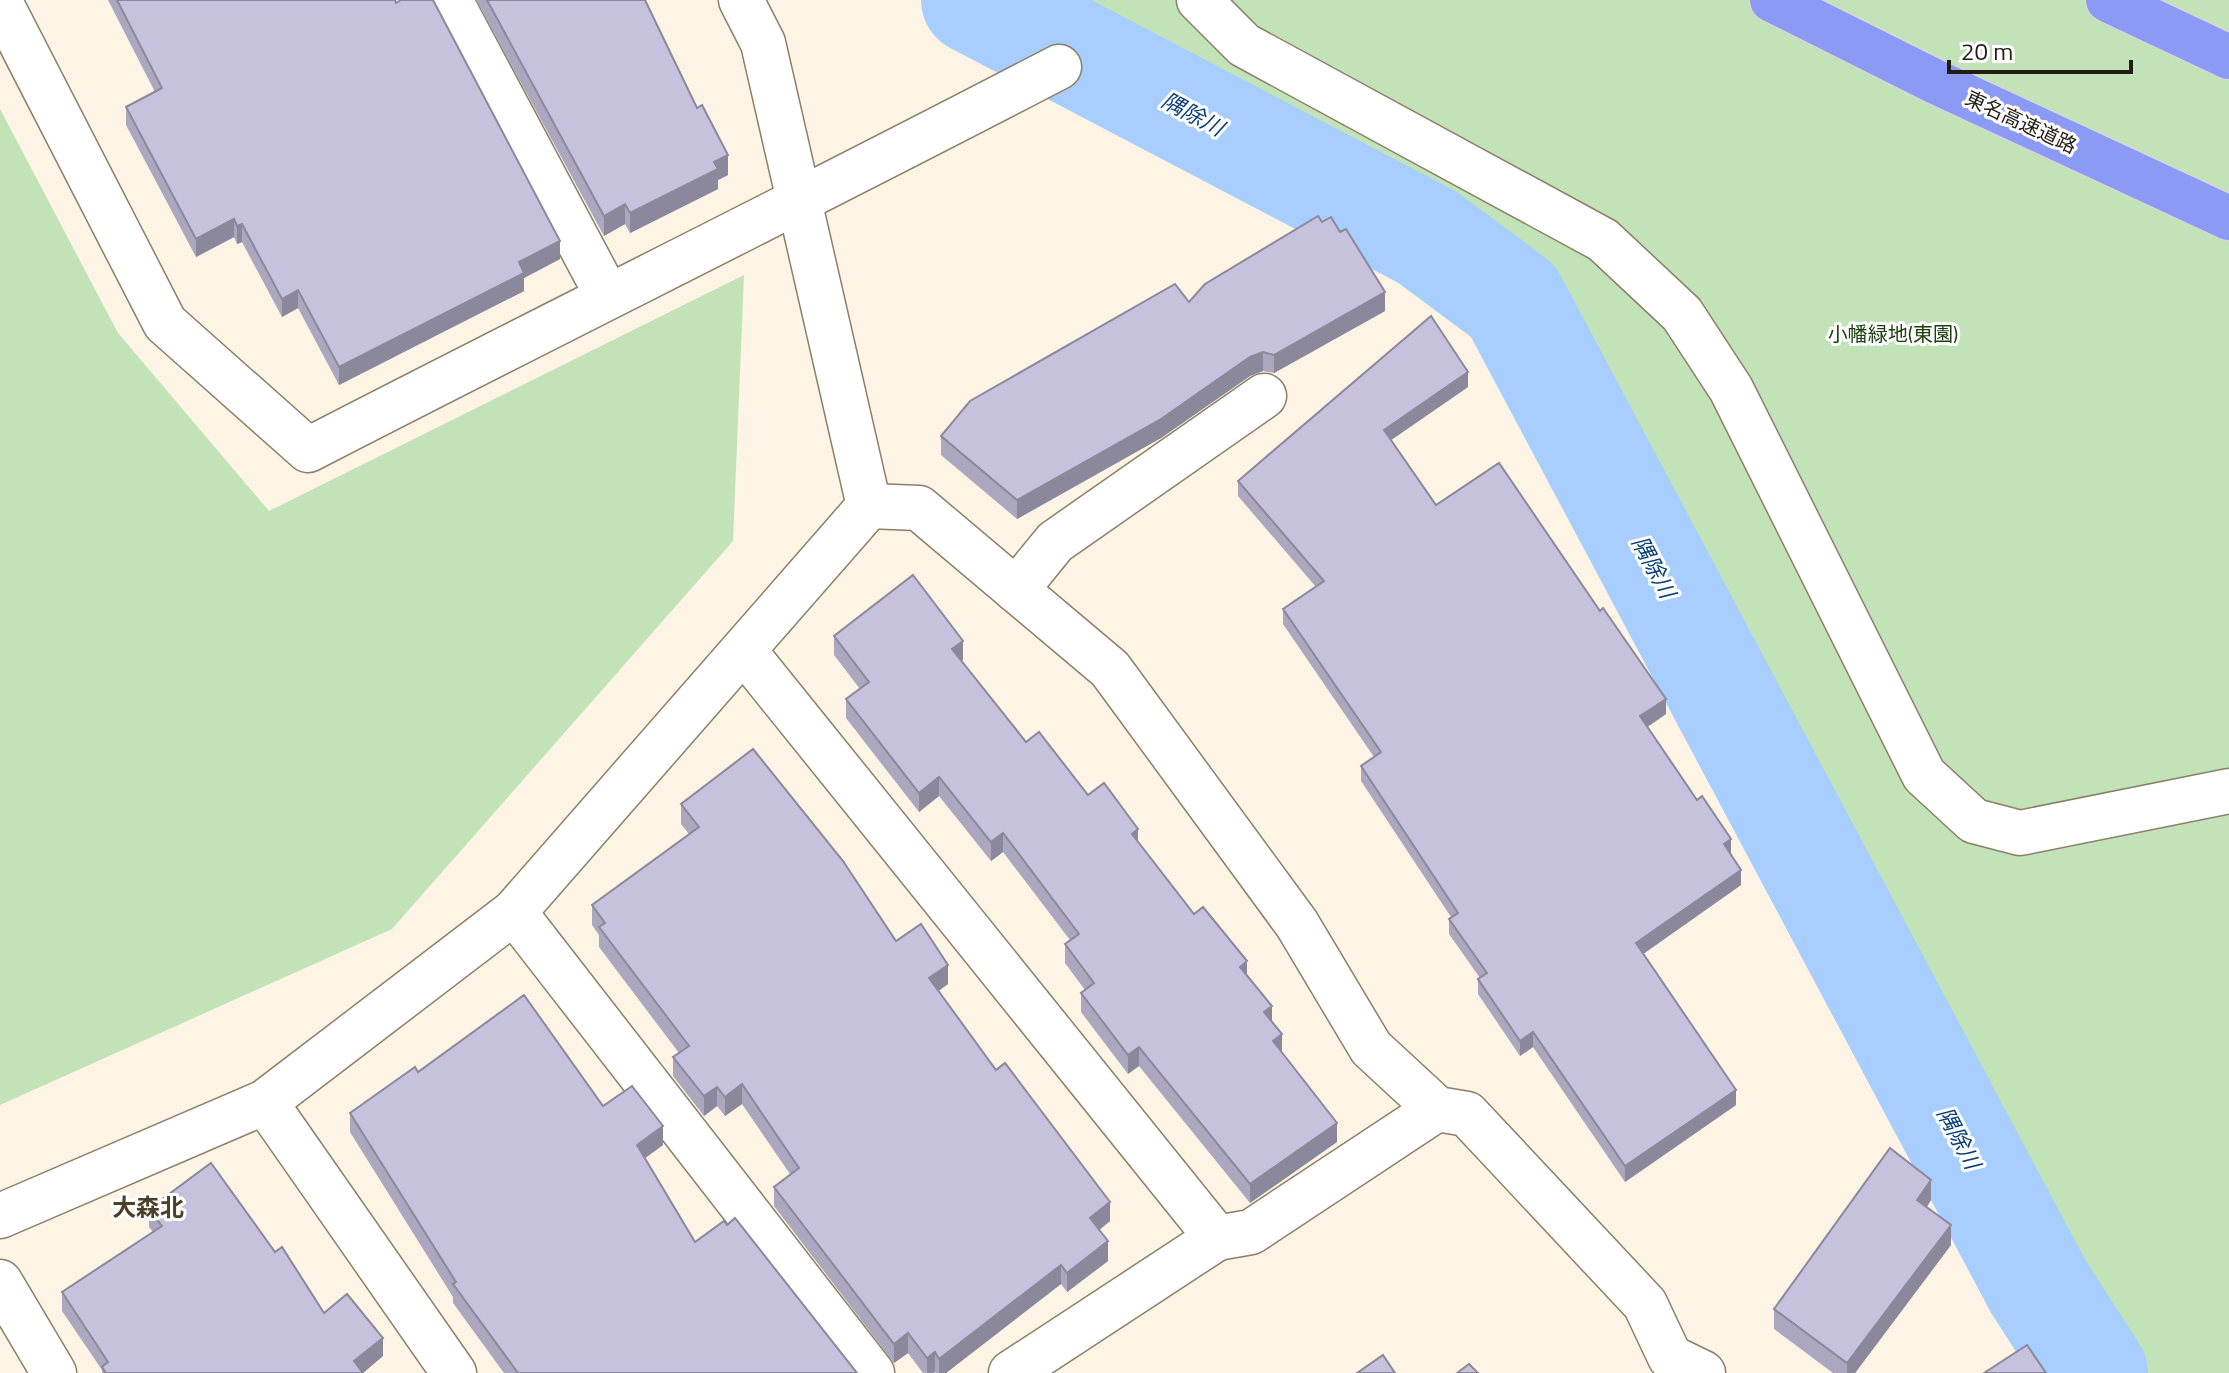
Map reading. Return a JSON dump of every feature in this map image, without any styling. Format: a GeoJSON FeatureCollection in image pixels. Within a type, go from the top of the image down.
{"type":"FeatureCollection","features":[{"type":"Feature","properties":{"kind":"highway","name":"東名高速道路"},"geometry":{"type":"LineString","coordinates":[[1772,0],[1936,82],[2229,218]]}},
{"type":"Feature","properties":{"kind":"highway"},"geometry":{"type":"LineString","coordinates":[[2108,0],[2229,57]]}},
{"type":"Feature","properties":{"kind":"street"},"geometry":{"type":"LineString","coordinates":[[450,0],[607,295]]}},
{"type":"Feature","properties":{"kind":"street"},"geometry":{"type":"LineString","coordinates":[[741,0],[763,43],[869,506]]}},
{"type":"Feature","properties":{"kind":"street"},"geometry":{"type":"LineString","coordinates":[[1199,0],[1244,45],[1603,240],[1682,314],[1731,389],[1924,775],[1974,821],[2020,833],[2229,791]]}},
{"type":"Feature","properties":{"kind":"street"},"geometry":{"type":"LineString","coordinates":[[0,2],[165,323],[308,450],[607,295],[799,203],[1059,67]]}},
{"type":"Feature","properties":{"kind":"street"},"geometry":{"type":"LineString","coordinates":[[1016,590],[1055,542],[1264,396]]}},
{"type":"Feature","properties":{"kind":"street"},"geometry":{"type":"LineString","coordinates":[[869,506],[919,508],[1110,669],[1297,924],[1371,1048],[1437,1109],[1467,1114],[1645,1304],[1674,1368]]}},
{"type":"Feature","properties":{"kind":"street"},"geometry":{"type":"LineString","coordinates":[[0,1216],[265,1102],[514,912],[745,652],[869,506]]}},
{"type":"Feature","properties":{"kind":"street"},"geometry":{"type":"LineString","coordinates":[[745,652],[1217,1238]]}},
{"type":"Feature","properties":{"kind":"street"},"geometry":{"type":"LineString","coordinates":[[514,912],[872,1373]]}},
{"type":"Feature","properties":{"kind":"street"},"geometry":{"type":"LineString","coordinates":[[265,1102],[454,1373]]}},
{"type":"Feature","properties":{"kind":"street"},"geometry":{"type":"LineString","coordinates":[[1011,1373],[1217,1238],[1251,1232],[1437,1109]]}},
{"type":"Feature","properties":{"kind":"street"},"geometry":{"type":"LineString","coordinates":[[0,1282],[54,1373]]}},
{"type":"Feature","properties":{"kind":"green space","name":"小幡緑地(東園)"},"geometry":{"type":"Polygon","coordinates":[[[1034,0],[2229,0],[2229,1373],[2072,1373],[1973,1206],[1460,231],[1034,0]]]}},
{"type":"Feature","properties":{"kind":"green space"},"geometry":{"type":"Polygon","coordinates":[[[0,109],[118,333],[269,511],[744,275],[733,541],[392,929],[0,1105],[0,109]]]}},
{"type":"Feature","properties":{"kind":"building"},"geometry":{"type":"Polygon","coordinates":[[[117,0],[395,0],[396,3],[401,0],[433,0],[560,241],[519,262],[524,273],[339,367],[298,290],[282,299],[242,224],[237,226],[234,219],[196,239],[126,107],[162,88],[117,0]]]}},
{"type":"Feature","properties":{"kind":"building"},"geometry":{"type":"Polygon","coordinates":[[[487,0],[645,0],[697,108],[702,105],[728,155],[714,162],[718,169],[630,213],[625,204],[604,216],[487,0]]]}},
{"type":"Feature","properties":{"kind":"building"},"geometry":{"type":"Polygon","coordinates":[[[1318,216],[1322,222],[1331,217],[1340,232],[1346,229],[1385,292],[1274,355],[1263,352],[1250,357],[1161,419],[1017,500],[941,436],[970,401],[1175,284],[1189,302],[1205,284],[1318,216]]]}},
{"type":"Feature","properties":{"kind":"building"},"geometry":{"type":"Polygon","coordinates":[[[1431,316],[1468,372],[1384,430],[1436,505],[1499,463],[1600,611],[1603,608],[1666,699],[1640,716],[1697,800],[1702,796],[1731,839],[1724,844],[1741,870],[1636,943],[1736,1090],[1625,1166],[1533,1032],[1520,1041],[1478,979],[1487,973],[1449,919],[1458,913],[1361,766],[1381,752],[1283,609],[1324,581],[1238,481],[1431,316]]]}},
{"type":"Feature","properties":{"kind":"building"},"geometry":{"type":"Polygon","coordinates":[[[913,575],[963,641],[952,649],[1026,742],[1039,732],[1088,795],[1104,783],[1138,829],[1132,834],[1194,914],[1203,907],[1247,961],[1240,967],[1272,1006],[1264,1012],[1282,1034],[1273,1041],[1337,1123],[1250,1184],[1139,1047],[1128,1055],[1081,993],[1094,983],[1065,944],[1079,934],[1003,833],[991,842],[939,777],[919,793],[846,699],[869,682],[834,636],[913,575]]]}},
{"type":"Feature","properties":{"kind":"building"},"geometry":{"type":"Polygon","coordinates":[[[753,749],[843,861],[896,941],[921,924],[948,965],[929,978],[996,1070],[1005,1063],[1110,1202],[1090,1218],[1108,1241],[1067,1273],[1061,1265],[939,1359],[935,1352],[927,1358],[908,1333],[894,1344],[774,1187],[799,1168],[742,1084],[725,1097],[717,1087],[704,1096],[673,1057],[689,1046],[599,927],[605,923],[592,905],[699,827],[681,804],[753,749]]]}},
{"type":"Feature","properties":{"kind":"building"},"geometry":{"type":"Polygon","coordinates":[[[524,995],[603,1106],[632,1086],[663,1126],[637,1145],[695,1242],[724,1221],[727,1225],[735,1218],[857,1373],[518,1373],[453,1284],[456,1282],[350,1113],[415,1067],[418,1072],[524,995]]]}},
{"type":"Feature","properties":{"kind":"building"},"geometry":{"type":"Polygon","coordinates":[[[1890,1148],[1931,1180],[1917,1200],[1951,1225],[1847,1363],[1774,1309],[1890,1148]]]}},
{"type":"Feature","properties":{"kind":"building"},"geometry":{"type":"Polygon","coordinates":[[[211,1163],[275,1252],[282,1247],[324,1313],[347,1294],[383,1338],[354,1361],[363,1373],[106,1373],[102,1367],[108,1362],[62,1292],[162,1226],[149,1209],[211,1163]]]}},
{"type":"Feature","properties":{"kind":"building"},"geometry":{"type":"Polygon","coordinates":[[[2027,1345],[2046,1373],[1984,1373],[2027,1345]]]}},
{"type":"Feature","properties":{"kind":"building"},"geometry":{"type":"Polygon","coordinates":[[[1383,1355],[1395,1373],[1357,1373],[1383,1355]]]}},
{"type":"Feature","properties":{"kind":"building"},"geometry":{"type":"Polygon","coordinates":[[[1469,1364],[1478,1373],[1457,1373],[1469,1364]]]}},
{"type":"Feature","properties":{"kind":"waterway","name":"隅除川"},"geometry":{"type":"LineString","coordinates":[[975,0],[1427,237],[1513,301],[2038,1286],[2094,1373]]}},
{"type":"Feature","properties":{"kind":"district","name":"大森北"},"geometry":{"type":"Point","coordinates":[148,1208]}}]}
